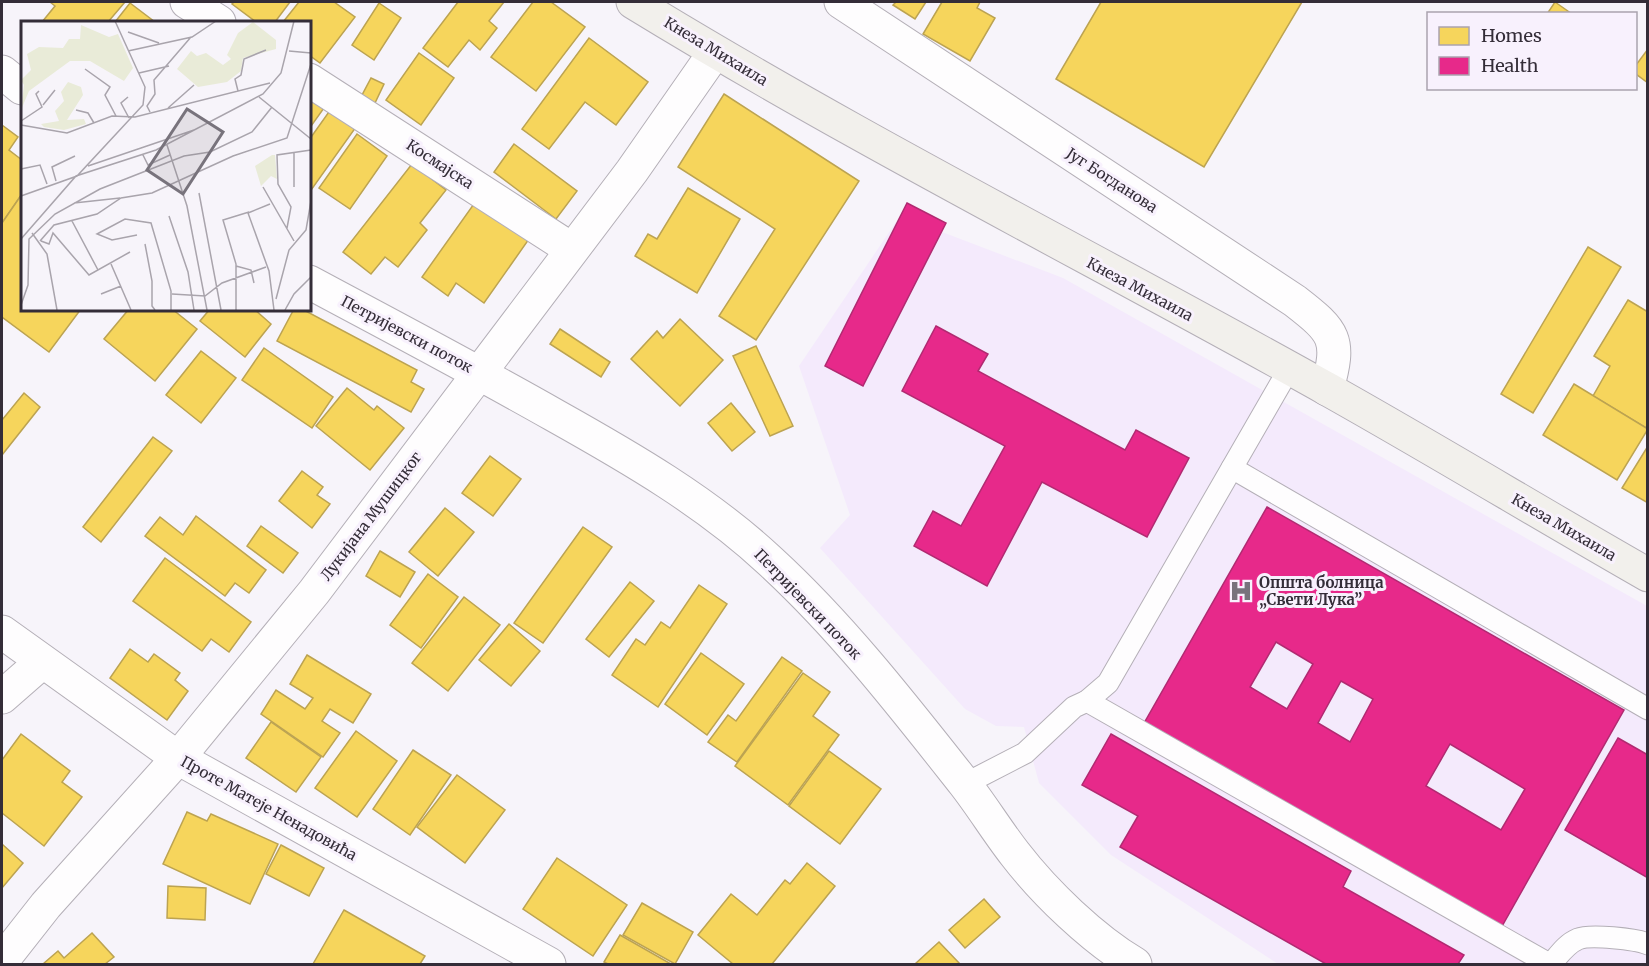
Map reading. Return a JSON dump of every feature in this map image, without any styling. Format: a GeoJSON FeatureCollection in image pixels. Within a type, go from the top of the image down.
{"type":"FeatureCollection","features":[{"type":"Feature","properties":{"kind":"main road","name":"Кнеза Михаила"},"geometry":{"type":"LineString","coordinates":[[633,2],[715,52],[967,194],[1327,389],[1647,575]]}},
{"type":"Feature","properties":{"kind":"street"},"geometry":{"type":"LineString","coordinates":[[187,2],[217,21]]}},
{"type":"Feature","properties":{"kind":"street","name":"Југ Богданова"},"geometry":{"type":"LineString","coordinates":[[841,2],[1295,301],[1324,323],[1334,342],[1335,360],[1327,389]]}},
{"type":"Feature","properties":{"kind":"street","name":"Лукијана Мушицког"},"geometry":{"type":"LineString","coordinates":[[2,961],[46,905],[178,758],[314,592],[478,372],[633,171],[715,52]]}},
{"type":"Feature","properties":{"kind":"street"},"geometry":{"type":"LineString","coordinates":[[2,72],[21,87]]}},
{"type":"Feature","properties":{"kind":"street","name":"Космајска"},"geometry":{"type":"LineString","coordinates":[[310,81],[572,249]]}},
{"type":"Feature","properties":{"kind":"street","name":"Петријевски поток"},"geometry":{"type":"LineString","coordinates":[[310,283],[478,372],[639,463],[770,560],[843,638],[965,784],[1015,855],[1050,892],[1117,954],[1135,964]]}},
{"type":"Feature","properties":{"kind":"street","name":"Проте Матеје Ненадовића"},"geometry":{"type":"LineString","coordinates":[[2,632],[178,758],[549,964]]}},
{"type":"Feature","properties":{"kind":"street"},"geometry":{"type":"LineString","coordinates":[[2,697],[42,662]]}},
{"type":"Feature","properties":{"kind":"lane"},"geometry":{"type":"LineString","coordinates":[[965,784],[1025,753],[1074,707],[1087,701],[1108,683],[1289,369]]}},
{"type":"Feature","properties":{"kind":"lane"},"geometry":{"type":"LineString","coordinates":[[1232,468],[1647,709]]}},
{"type":"Feature","properties":{"kind":"lane"},"geometry":{"type":"LineString","coordinates":[[1087,701],[1550,964],[1564,949],[1580,938],[1638,940],[1647,944]]}},
{"type":"Feature","properties":{"kind":"shaded area","name":"Општа болница „Свети Лука”"},"geometry":{"type":"Polygon","coordinates":[[[900,216],[1063,278],[1647,606],[1647,964],[1278,964],[1111,855],[1039,783],[1024,727],[996,726],[965,709],[820,548],[850,515],[799,366],[900,216]]]}},
{"type":"Feature","properties":{"kind":"building: Homes"},"geometry":{"type":"Polygon","coordinates":[[[50,2],[125,2],[109,21],[43,21],[55,6],[50,2]]]}},
{"type":"Feature","properties":{"kind":"building: Homes"},"geometry":{"type":"Polygon","coordinates":[[[234,2],[290,2],[276,21],[255,21],[232,4],[234,2]]]}},
{"type":"Feature","properties":{"kind":"building: Homes"},"geometry":{"type":"Polygon","coordinates":[[[299,2],[334,2],[355,17],[320,63],[310,56],[310,21],[284,21],[299,2]]]}},
{"type":"Feature","properties":{"kind":"building: Homes"},"geometry":{"type":"Polygon","coordinates":[[[458,2],[504,2],[489,21],[497,28],[480,50],[469,40],[448,67],[423,48],[458,2]]]}},
{"type":"Feature","properties":{"kind":"building: Homes"},"geometry":{"type":"Polygon","coordinates":[[[533,2],[551,2],[585,27],[536,91],[491,57],[533,2]]]}},
{"type":"Feature","properties":{"kind":"building: Homes"},"geometry":{"type":"Polygon","coordinates":[[[896,2],[926,2],[915,19],[893,5],[896,2]]]}},
{"type":"Feature","properties":{"kind":"building: Homes"},"geometry":{"type":"Polygon","coordinates":[[[942,2],[980,2],[977,8],[995,18],[970,61],[923,34],[942,2]]]}},
{"type":"Feature","properties":{"kind":"building: Homes"},"geometry":{"type":"Polygon","coordinates":[[[1101,2],[1302,2],[1204,167],[1056,79],[1101,2]]]}},
{"type":"Feature","properties":{"kind":"building: Homes"},"geometry":{"type":"Polygon","coordinates":[[[1555,2],[1569,12],[1548,12],[1555,2]]]}},
{"type":"Feature","properties":{"kind":"building: Homes"},"geometry":{"type":"Polygon","coordinates":[[[130,3],[154,21],[116,21],[130,3]]]}},
{"type":"Feature","properties":{"kind":"building: Homes"},"geometry":{"type":"Polygon","coordinates":[[[379,3],[401,18],[374,60],[352,45],[379,3]]]}},
{"type":"Feature","properties":{"kind":"building: Homes"},"geometry":{"type":"Polygon","coordinates":[[[589,38],[648,82],[616,125],[585,102],[549,149],[522,129],[589,38]]]}},
{"type":"Feature","properties":{"kind":"building: Homes"},"geometry":{"type":"Polygon","coordinates":[[[1648,49],[1648,83],[1637,75],[1637,64],[1648,49]]]}},
{"type":"Feature","properties":{"kind":"building: Homes"},"geometry":{"type":"Polygon","coordinates":[[[419,53],[454,78],[421,125],[386,100],[419,53]]]}},
{"type":"Feature","properties":{"kind":"building: Homes"},"geometry":{"type":"Polygon","coordinates":[[[371,78],[384,84],[375,103],[361,97],[371,78]]]}},
{"type":"Feature","properties":{"kind":"building: Homes"},"geometry":{"type":"Polygon","coordinates":[[[724,94],[859,181],[756,340],[719,316],[775,229],[678,167],[724,94]]]}},
{"type":"Feature","properties":{"kind":"building: Homes"},"geometry":{"type":"Polygon","coordinates":[[[310,98],[324,108],[310,128],[310,98]]]}},
{"type":"Feature","properties":{"kind":"building: Homes"},"geometry":{"type":"Polygon","coordinates":[[[331,109],[356,127],[310,192],[310,139],[331,109]]]}},
{"type":"Feature","properties":{"kind":"building: Homes"},"geometry":{"type":"Polygon","coordinates":[[[2,125],[18,137],[9,150],[21,159],[21,195],[2,223],[2,125]]]}},
{"type":"Feature","properties":{"kind":"building: Homes"},"geometry":{"type":"Polygon","coordinates":[[[357,134],[387,156],[350,209],[319,188],[357,134]]]}},
{"type":"Feature","properties":{"kind":"building: Homes"},"geometry":{"type":"Polygon","coordinates":[[[514,144],[577,191],[556,219],[494,172],[514,144]]]}},
{"type":"Feature","properties":{"kind":"building: Homes"},"geometry":{"type":"Polygon","coordinates":[[[412,164],[446,190],[420,223],[427,230],[398,267],[385,257],[371,274],[343,252],[412,164]]]}},
{"type":"Feature","properties":{"kind":"building: Homes"},"geometry":{"type":"Polygon","coordinates":[[[688,188],[740,219],[697,293],[635,256],[648,234],[657,239],[688,188]]]}},
{"type":"Feature","properties":{"kind":"building: Homes"},"geometry":{"type":"Polygon","coordinates":[[[21,195],[21,310],[80,310],[49,352],[2,317],[2,223],[21,195]]]}},
{"type":"Feature","properties":{"kind":"building: Homes"},"geometry":{"type":"Polygon","coordinates":[[[476,201],[529,239],[484,303],[456,283],[448,296],[422,277],[476,201]]]}},
{"type":"Feature","properties":{"kind":"building: Homes"},"geometry":{"type":"Polygon","coordinates":[[[1588,247],[1621,267],[1533,413],[1501,394],[1588,247]]]}},
{"type":"Feature","properties":{"kind":"building: Homes"},"geometry":{"type":"Polygon","coordinates":[[[1628,300],[1648,312],[1648,429],[1593,396],[1610,366],[1594,356],[1628,300]]]}},
{"type":"Feature","properties":{"kind":"building: Homes"},"geometry":{"type":"Polygon","coordinates":[[[128,310],[173,310],[197,329],[155,381],[104,339],[128,310]]]}},
{"type":"Feature","properties":{"kind":"building: Homes"},"geometry":{"type":"Polygon","coordinates":[[[209,310],[255,310],[271,324],[245,357],[200,321],[209,310]]]}},
{"type":"Feature","properties":{"kind":"building: Homes"},"geometry":{"type":"Polygon","coordinates":[[[293,310],[304,310],[417,370],[411,382],[424,389],[411,412],[277,341],[293,310]]]}},
{"type":"Feature","properties":{"kind":"building: Homes"},"geometry":{"type":"Polygon","coordinates":[[[680,319],[723,360],[680,406],[631,359],[657,331],[663,338],[680,319]]]}},
{"type":"Feature","properties":{"kind":"building: Homes"},"geometry":{"type":"Polygon","coordinates":[[[560,329],[610,362],[601,377],[550,344],[560,329]]]}},
{"type":"Feature","properties":{"kind":"building: Homes"},"geometry":{"type":"Polygon","coordinates":[[[756,346],[793,426],[770,436],[733,356],[756,346]]]}},
{"type":"Feature","properties":{"kind":"building: Homes"},"geometry":{"type":"Polygon","coordinates":[[[264,348],[333,397],[312,428],[242,380],[264,348]]]}},
{"type":"Feature","properties":{"kind":"building: Homes"},"geometry":{"type":"Polygon","coordinates":[[[201,351],[236,378],[201,423],[166,395],[201,351]]]}},
{"type":"Feature","properties":{"kind":"building: Homes"},"geometry":{"type":"Polygon","coordinates":[[[1574,384],[1648,429],[1617,480],[1543,435],[1574,384]]]}},
{"type":"Feature","properties":{"kind":"building: Homes"},"geometry":{"type":"Polygon","coordinates":[[[347,388],[374,410],[377,406],[404,428],[370,470],[316,426],[347,388]]]}},
{"type":"Feature","properties":{"kind":"building: Homes"},"geometry":{"type":"Polygon","coordinates":[[[24,393],[40,407],[2,455],[2,420],[24,393]]]}},
{"type":"Feature","properties":{"kind":"building: Homes"},"geometry":{"type":"Polygon","coordinates":[[[731,403],[755,432],[732,451],[708,423],[731,403]]]}},
{"type":"Feature","properties":{"kind":"building: Homes"},"geometry":{"type":"Polygon","coordinates":[[[153,437],[172,451],[101,542],[83,527],[153,437]]]}},
{"type":"Feature","properties":{"kind":"building: Homes"},"geometry":{"type":"Polygon","coordinates":[[[1648,446],[1648,503],[1622,488],[1648,446]]]}},
{"type":"Feature","properties":{"kind":"building: Homes"},"geometry":{"type":"Polygon","coordinates":[[[490,456],[521,479],[493,516],[462,493],[490,456]]]}},
{"type":"Feature","properties":{"kind":"building: Homes"},"geometry":{"type":"Polygon","coordinates":[[[302,471],[323,487],[317,495],[330,504],[312,528],[279,501],[302,471]]]}},
{"type":"Feature","properties":{"kind":"building: Homes"},"geometry":{"type":"Polygon","coordinates":[[[445,508],[474,532],[438,576],[409,552],[445,508]]]}},
{"type":"Feature","properties":{"kind":"building: Homes"},"geometry":{"type":"Polygon","coordinates":[[[196,516],[266,570],[249,593],[235,583],[225,596],[145,536],[160,517],[183,535],[196,516]]]}},
{"type":"Feature","properties":{"kind":"building: Homes"},"geometry":{"type":"Polygon","coordinates":[[[261,526],[298,553],[283,573],[247,546],[261,526]]]}},
{"type":"Feature","properties":{"kind":"building: Homes"},"geometry":{"type":"Polygon","coordinates":[[[583,527],[612,547],[543,643],[514,623],[583,527]]]}},
{"type":"Feature","properties":{"kind":"building: Homes"},"geometry":{"type":"Polygon","coordinates":[[[380,551],[415,572],[400,597],[366,576],[380,551]]]}},
{"type":"Feature","properties":{"kind":"building: Homes"},"geometry":{"type":"Polygon","coordinates":[[[165,558],[251,622],[229,652],[211,639],[202,651],[133,601],[165,558]]]}},
{"type":"Feature","properties":{"kind":"building: Homes"},"geometry":{"type":"Polygon","coordinates":[[[428,574],[458,597],[421,648],[390,625],[428,574]]]}},
{"type":"Feature","properties":{"kind":"building: Homes"},"geometry":{"type":"Polygon","coordinates":[[[630,582],[654,601],[609,657],[586,639],[630,582]]]}},
{"type":"Feature","properties":{"kind":"building: Homes"},"geometry":{"type":"Polygon","coordinates":[[[699,585],[727,604],[658,707],[612,675],[636,639],[645,645],[661,622],[670,628],[699,585]]]}},
{"type":"Feature","properties":{"kind":"building: Homes"},"geometry":{"type":"Polygon","coordinates":[[[464,597],[500,625],[448,691],[412,663],[464,597]]]}},
{"type":"Feature","properties":{"kind":"building: Homes"},"geometry":{"type":"Polygon","coordinates":[[[509,624],[540,651],[511,686],[479,660],[509,624]]]}},
{"type":"Feature","properties":{"kind":"building: Homes"},"geometry":{"type":"Polygon","coordinates":[[[130,649],[148,662],[154,654],[180,673],[175,680],[188,691],[167,720],[110,678],[130,649]]]}},
{"type":"Feature","properties":{"kind":"building: Homes"},"geometry":{"type":"Polygon","coordinates":[[[701,653],[744,684],[707,735],[665,704],[701,653]]]}},
{"type":"Feature","properties":{"kind":"building: Homes"},"geometry":{"type":"Polygon","coordinates":[[[307,655],[371,694],[353,723],[330,709],[322,721],[340,733],[323,757],[261,714],[276,690],[305,709],[313,698],[290,684],[307,655]]]}},
{"type":"Feature","properties":{"kind":"building: Homes"},"geometry":{"type":"Polygon","coordinates":[[[782,657],[802,671],[737,762],[708,742],[728,715],[736,721],[782,657]]]}},
{"type":"Feature","properties":{"kind":"building: Homes"},"geometry":{"type":"Polygon","coordinates":[[[803,673],[830,692],[813,716],[839,735],[788,805],[735,766],[803,673]]]}},
{"type":"Feature","properties":{"kind":"building: Homes"},"geometry":{"type":"Polygon","coordinates":[[[271,722],[321,757],[296,792],[246,758],[271,722]]]}},
{"type":"Feature","properties":{"kind":"building: Homes"},"geometry":{"type":"Polygon","coordinates":[[[356,731],[397,761],[357,817],[315,788],[356,731]]]}},
{"type":"Feature","properties":{"kind":"building: Homes"},"geometry":{"type":"Polygon","coordinates":[[[21,734],[70,771],[62,782],[82,797],[44,846],[2,813],[2,760],[21,734]]]}},
{"type":"Feature","properties":{"kind":"building: Homes"},"geometry":{"type":"Polygon","coordinates":[[[413,750],[451,775],[410,835],[373,809],[413,750]]]}},
{"type":"Feature","properties":{"kind":"building: Homes"},"geometry":{"type":"Polygon","coordinates":[[[829,751],[881,789],[840,844],[789,806],[829,751]]]}},
{"type":"Feature","properties":{"kind":"building: Homes"},"geometry":{"type":"Polygon","coordinates":[[[457,775],[505,810],[465,863],[417,827],[457,775]]]}},
{"type":"Feature","properties":{"kind":"building: Homes"},"geometry":{"type":"Polygon","coordinates":[[[187,812],[207,821],[211,814],[278,844],[250,904],[163,864],[187,812]]]}},
{"type":"Feature","properties":{"kind":"building: Homes"},"geometry":{"type":"Polygon","coordinates":[[[2,844],[23,863],[2,888],[2,844]]]}},
{"type":"Feature","properties":{"kind":"building: Homes"},"geometry":{"type":"Polygon","coordinates":[[[281,845],[324,868],[309,896],[266,874],[281,845]]]}},
{"type":"Feature","properties":{"kind":"building: Homes"},"geometry":{"type":"Polygon","coordinates":[[[557,858],[627,905],[593,956],[523,909],[557,858]]]}},
{"type":"Feature","properties":{"kind":"building: Homes"},"geometry":{"type":"Polygon","coordinates":[[[807,863],[835,886],[772,964],[733,964],[698,935],[731,894],[757,915],[785,880],[790,884],[807,863]]]}},
{"type":"Feature","properties":{"kind":"building: Homes"},"geometry":{"type":"Polygon","coordinates":[[[168,886],[206,888],[205,920],[167,918],[168,886]]]}},
{"type":"Feature","properties":{"kind":"building: Homes"},"geometry":{"type":"Polygon","coordinates":[[[984,899],[1000,917],[965,948],[949,930],[984,899]]]}},
{"type":"Feature","properties":{"kind":"building: Homes"},"geometry":{"type":"Polygon","coordinates":[[[642,903],[693,932],[675,964],[623,935],[642,903]]]}},
{"type":"Feature","properties":{"kind":"building: Homes"},"geometry":{"type":"Polygon","coordinates":[[[344,910],[425,956],[420,964],[313,964],[344,910]]]}},
{"type":"Feature","properties":{"kind":"building: Homes"},"geometry":{"type":"Polygon","coordinates":[[[92,933],[114,957],[105,964],[43,964],[58,951],[64,958],[92,933]]]}},
{"type":"Feature","properties":{"kind":"building: Homes"},"geometry":{"type":"Polygon","coordinates":[[[620,935],[671,964],[608,964],[604,962],[620,935]]]}},
{"type":"Feature","properties":{"kind":"building: Homes"},"geometry":{"type":"Polygon","coordinates":[[[939,942],[960,964],[915,964],[939,942]]]}},
{"type":"Feature","properties":{"kind":"building: Health"},"geometry":{"type":"Polygon","coordinates":[[[907,203],[946,223],[863,386],[825,366],[907,203]]]}},
{"type":"Feature","properties":{"kind":"building: Health"},"geometry":{"type":"Polygon","coordinates":[[[936,326],[988,354],[978,371],[1125,450],[1136,430],[1189,458],[1147,537],[1042,482],[987,586],[914,546],[933,511],[961,526],[1005,446],[902,391],[936,326]]]}},
{"type":"Feature","properties":{"kind":"building: Health"},"geometry":{"type":"Polygon","coordinates":[[[1267,507],[1624,710],[1501,928],[1143,725],[1267,507]],[[1276,642],[1250,687],[1287,709],[1313,664],[1276,642]],[[1341,681],[1318,723],[1350,742],[1373,699],[1341,681]],[[1450,744],[1426,786],[1501,830],[1525,789],[1450,744]]]}},
{"type":"Feature","properties":{"kind":"building: Health"},"geometry":{"type":"Polygon","coordinates":[[[1111,734],[1351,871],[1343,887],[1464,955],[1458,964],[1326,964],[1120,847],[1138,816],[1082,785],[1111,734]]]}},
{"type":"Feature","properties":{"kind":"building: Health"},"geometry":{"type":"Polygon","coordinates":[[[1618,738],[1648,755],[1648,878],[1565,830],[1618,738]]]}},
{"type":"Feature","properties":{"kind":"place","name":"Општа болница „Свети Лука”"},"geometry":{"type":"Point","coordinates":[1241,591]}}]}
